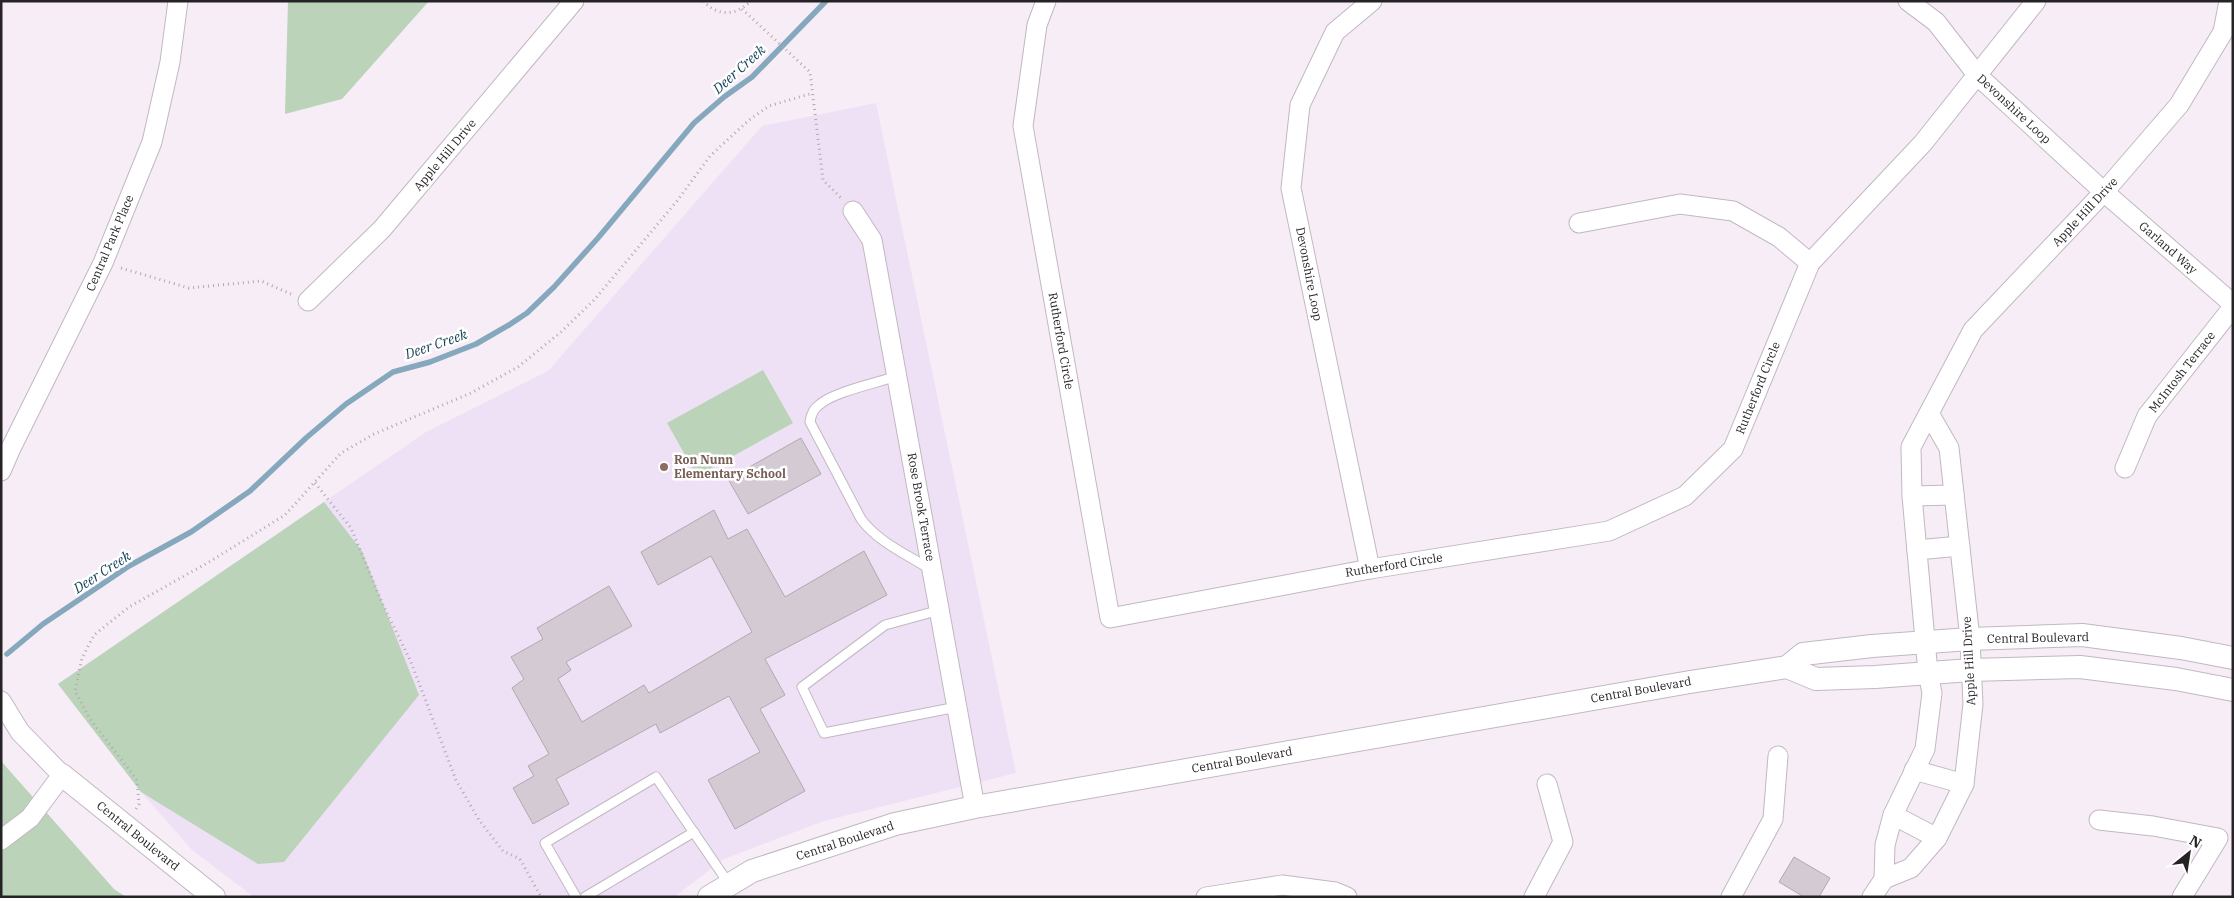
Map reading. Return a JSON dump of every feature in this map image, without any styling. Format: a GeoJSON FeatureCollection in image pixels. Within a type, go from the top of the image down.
{"type":"FeatureCollection","features":[{"type":"Feature","properties":{"kind":"street","name":"Central Park Place"},"geometry":{"type":"LineString","coordinates":[[1,471],[10,448],[103,263],[152,142],[170,62],[178,1]]}},
{"type":"Feature","properties":{"kind":"street","name":"Apple Hill Drive"},"geometry":{"type":"LineString","coordinates":[[308,302],[382,229],[574,1]]}},
{"type":"Feature","properties":{"kind":"street","name":"Rutherford Circle"},"geometry":{"type":"LineString","coordinates":[[1046,1],[1036,25],[1023,126],[1110,618],[1370,569],[1609,531],[1685,496],[1733,449],[1810,263],[1923,142],[1978,76],[2036,1]]}},
{"type":"Feature","properties":{"kind":"street","name":"Devonshire Loop"},"geometry":{"type":"LineString","coordinates":[[1370,569],[1291,188],[1300,105],[1335,32],[1372,1]]}},
{"type":"Feature","properties":{"kind":"street","name":"Devonshire Loop"},"geometry":{"type":"LineString","coordinates":[[1908,1],[1936,22],[1978,76],[2104,192]]}},
{"type":"Feature","properties":{"kind":"street","name":"Apple Hill Drive"},"geometry":{"type":"LineString","coordinates":[[1930,415],[1949,448],[1970,639],[1973,704],[1964,784],[1937,838],[1911,868],[1884,879],[1885,845],[1893,815],[1925,749],[1932,693],[1928,673],[1912,496],[1911,447],[1930,415],[1973,330],[2104,192],[2178,105],[2223,32],[2229,1]]}},
{"type":"Feature","properties":{"kind":"street","name":"Garland Way"},"geometry":{"type":"LineString","coordinates":[[2104,192],[2233,306]]}},
{"type":"Feature","properties":{"kind":"street"},"geometry":{"type":"LineString","coordinates":[[1579,223],[1680,204],[1733,211],[1778,238],[1810,263]]}},
{"type":"Feature","properties":{"kind":"street","name":"Rose Brook Terrace"},"geometry":{"type":"LineString","coordinates":[[854,212],[872,240],[975,807]]}},
{"type":"Feature","properties":{"kind":"street","name":"McIntosh Terrace"},"geometry":{"type":"LineString","coordinates":[[2126,468],[2147,416],[2233,306]]}},
{"type":"Feature","properties":{"kind":"street"},"geometry":{"type":"LineString","coordinates":[[1912,496],[1954,495]]}},
{"type":"Feature","properties":{"kind":"street"},"geometry":{"type":"LineString","coordinates":[[1917,550],[1960,546]]}},
{"type":"Feature","properties":{"kind":"street","name":"Central Boulevard"},"geometry":{"type":"LineString","coordinates":[[709,897],[752,871],[895,824],[975,807],[1690,682],[1787,667],[1804,654],[1925,641],[2082,636],[2181,648],[2233,658]]}},
{"type":"Feature","properties":{"kind":"street"},"geometry":{"type":"LineString","coordinates":[[1787,667],[1816,679],[1971,670],[2080,667],[2176,679],[2233,690]]}},
{"type":"Feature","properties":{"kind":"street"},"geometry":{"type":"LineString","coordinates":[[1,701],[20,732],[62,775],[30,818],[1,840]]}},
{"type":"Feature","properties":{"kind":"street"},"geometry":{"type":"LineString","coordinates":[[1731,897],[1773,819],[1778,756]]}},
{"type":"Feature","properties":{"kind":"street"},"geometry":{"type":"LineString","coordinates":[[1914,770],[1964,784]]}},
{"type":"Feature","properties":{"kind":"street","name":"Central Boulevard"},"geometry":{"type":"LineString","coordinates":[[62,775],[214,897]]}},
{"type":"Feature","properties":{"kind":"street"},"geometry":{"type":"LineString","coordinates":[[1534,897],[1563,842],[1548,784]]}},
{"type":"Feature","properties":{"kind":"street"},"geometry":{"type":"LineString","coordinates":[[1893,815],[1937,838]]}},
{"type":"Feature","properties":{"kind":"street"},"geometry":{"type":"LineString","coordinates":[[2099,820],[2153,826],[2218,838],[2182,897]]}},
{"type":"Feature","properties":{"kind":"street"},"geometry":{"type":"LineString","coordinates":[[1872,897],[1884,879]]}},
{"type":"Feature","properties":{"kind":"street"},"geometry":{"type":"LineString","coordinates":[[1206,897],[1282,885],[1336,892],[1348,897]]}},
{"type":"Feature","properties":{"kind":"lane"},"geometry":{"type":"LineString","coordinates":[[897,376],[828,398],[817,405],[810,422],[861,519],[868,528],[932,570]]}},
{"type":"Feature","properties":{"kind":"lane"},"geometry":{"type":"LineString","coordinates":[[940,610],[885,625],[802,687],[824,733],[957,707]]}},
{"type":"Feature","properties":{"kind":"lane"},"geometry":{"type":"LineString","coordinates":[[576,897],[545,843],[656,777],[729,885]]}},
{"type":"Feature","properties":{"kind":"lane"},"geometry":{"type":"LineString","coordinates":[[585,897],[694,832]]}},
{"type":"Feature","properties":{"kind":"path"},"geometry":{"type":"LineString","coordinates":[[703,1],[711,9],[727,14],[742,9],[751,1]]}},
{"type":"Feature","properties":{"kind":"path"},"geometry":{"type":"LineString","coordinates":[[742,9],[810,72],[823,180],[854,212]]}},
{"type":"Feature","properties":{"kind":"path"},"geometry":{"type":"LineString","coordinates":[[126,826],[139,804],[137,780],[90,719],[75,691],[82,658],[94,635],[129,608],[285,515],[342,453],[374,434],[471,393],[518,367],[561,332],[595,300],[676,201],[710,156],[749,120],[769,106],[813,93]]}},
{"type":"Feature","properties":{"kind":"path"},"geometry":{"type":"LineString","coordinates":[[103,263],[189,288],[261,281],[308,302]]}},
{"type":"Feature","properties":{"kind":"path"},"geometry":{"type":"LineString","coordinates":[[315,483],[351,528],[383,605],[411,662],[456,780],[479,820],[503,851],[520,859],[541,897]]}},
{"type":"Feature","properties":{"kind":"shaded area","name":"Ron Nunn Elementary School"},"geometry":{"type":"Polygon","coordinates":[[[876,103],[1016,773],[824,821],[724,859],[674,897],[254,897],[192,850],[141,792],[58,684],[426,432],[548,371],[762,126],[876,103]]]}},
{"type":"Feature","properties":{"kind":"green space"},"geometry":{"type":"Polygon","coordinates":[[[288,1],[429,1],[342,99],[285,114],[288,1]]]}},
{"type":"Feature","properties":{"kind":"green space"},"geometry":{"type":"Polygon","coordinates":[[[763,370],[793,423],[697,476],[667,423],[763,370]]]}},
{"type":"Feature","properties":{"kind":"green space"},"geometry":{"type":"Polygon","coordinates":[[[324,502],[362,551],[419,695],[284,862],[258,864],[141,792],[58,684],[324,502]]]}},
{"type":"Feature","properties":{"kind":"green space"},"geometry":{"type":"Polygon","coordinates":[[[1,761],[114,889],[126,897],[1,897],[1,761]]]}},
{"type":"Feature","properties":{"kind":"building"},"geometry":{"type":"Polygon","coordinates":[[[801,438],[821,474],[748,514],[728,479],[801,438]]]}},
{"type":"Feature","properties":{"kind":"building"},"geometry":{"type":"Polygon","coordinates":[[[714,510],[728,539],[747,529],[785,597],[864,551],[887,595],[765,659],[785,695],[760,709],[805,791],[735,829],[708,780],[760,752],[729,696],[660,733],[656,724],[556,779],[569,804],[533,824],[513,788],[534,776],[528,766],[549,754],[512,688],[524,679],[511,657],[543,639],[537,628],[609,586],[632,626],[566,662],[571,670],[558,679],[582,722],[644,685],[649,693],[752,632],[711,556],[658,585],[641,552],[714,510]]]}},
{"type":"Feature","properties":{"kind":"building"},"geometry":{"type":"Polygon","coordinates":[[[1794,857],[1830,878],[1819,897],[1804,897],[1779,882],[1794,857]]]}},
{"type":"Feature","properties":{"kind":"waterway","name":"Deer Creek"},"geometry":{"type":"LineString","coordinates":[[7,654],[43,624],[129,566],[191,532],[250,491],[306,438],[346,404],[393,372],[430,362],[476,344],[527,313],[554,287],[598,238],[694,123],[724,97],[752,77],[826,1]]}},
{"type":"Feature","properties":{"kind":"place","name":"Ron Nunn Elementary School"},"geometry":{"type":"Point","coordinates":[664,467]}}]}
